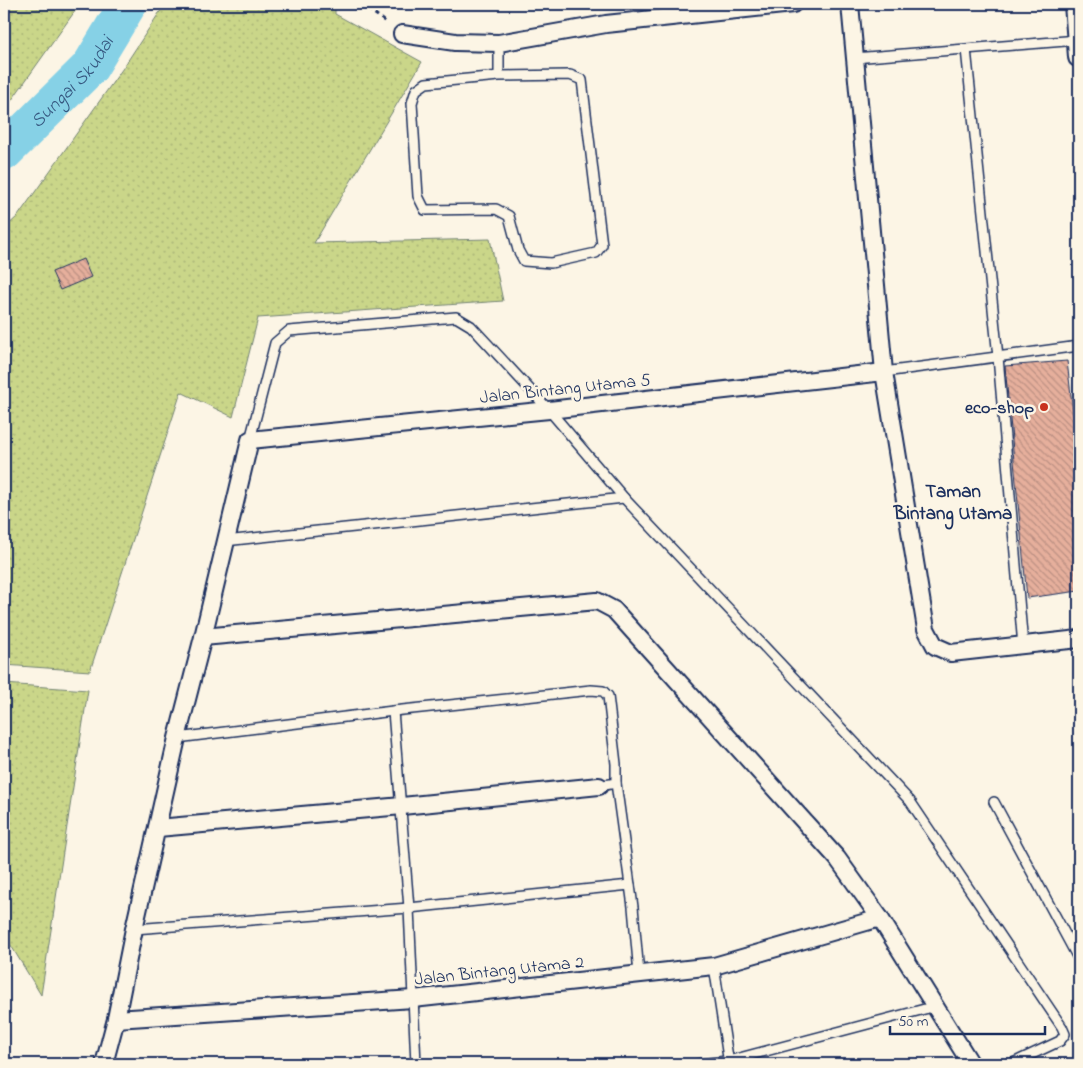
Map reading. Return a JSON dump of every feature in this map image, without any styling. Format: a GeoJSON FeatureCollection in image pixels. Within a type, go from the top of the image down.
{"type":"FeatureCollection","features":[{"type":"Feature","properties":{"kind":"street"},"geometry":{"type":"LineString","coordinates":[[402,34],[455,42],[499,43],[606,24],[793,4]]}},
{"type":"Feature","properties":{"kind":"street"},"geometry":{"type":"LineString","coordinates":[[850,4],[884,372],[926,629],[934,646],[951,653],[1079,639]]}},
{"type":"Feature","properties":{"kind":"street"},"geometry":{"type":"LineString","coordinates":[[1077,6],[1078,48]]}},
{"type":"Feature","properties":{"kind":"street","name":"Jalan Bintang Utama 5"},"geometry":{"type":"LineString","coordinates":[[250,440],[549,410],[884,372]]}},
{"type":"Feature","properties":{"kind":"street"},"geometry":{"type":"LineString","coordinates":[[104,1064],[116,1019],[134,929],[177,738],[250,440]]}},
{"type":"Feature","properties":{"kind":"street"},"geometry":{"type":"LineString","coordinates":[[203,637],[597,601],[614,610],[830,850],[880,918],[971,1064]]}},
{"type":"Feature","properties":{"kind":"street"},"geometry":{"type":"LineString","coordinates":[[158,828],[599,786]]}},
{"type":"Feature","properties":{"kind":"street","name":"Jalan Bintang Utama 2"},"geometry":{"type":"LineString","coordinates":[[116,1019],[413,999],[714,966],[880,918]]}},
{"type":"Feature","properties":{"kind":"lane"},"geometry":{"type":"LineString","coordinates":[[499,43],[499,76]]}},
{"type":"Feature","properties":{"kind":"lane"},"geometry":{"type":"LineString","coordinates":[[854,58],[966,49],[1078,48]]}},
{"type":"Feature","properties":{"kind":"lane"},"geometry":{"type":"LineString","coordinates":[[966,49],[998,358],[1023,646]]}},
{"type":"Feature","properties":{"kind":"lane"},"geometry":{"type":"LineString","coordinates":[[570,75],[582,80],[602,245],[596,253],[551,263],[524,261],[518,250],[509,216],[496,209],[425,210],[418,196],[414,160],[412,104],[416,90],[426,83],[499,76],[570,75]]}},
{"type":"Feature","properties":{"kind":"lane"},"geometry":{"type":"LineString","coordinates":[[250,440],[275,343],[289,331],[456,317],[470,326],[549,410],[624,498],[910,801],[1065,1034],[1060,1041],[1011,1064]]}},
{"type":"Feature","properties":{"kind":"lane"},"geometry":{"type":"LineString","coordinates":[[884,372],[1079,346]]}},
{"type":"Feature","properties":{"kind":"lane"},"geometry":{"type":"LineString","coordinates":[[225,541],[624,498]]}},
{"type":"Feature","properties":{"kind":"lane"},"geometry":{"type":"LineString","coordinates":[[177,738],[393,711],[591,690],[602,691],[608,696],[616,764],[616,782],[634,907],[639,974]]}},
{"type":"Feature","properties":{"kind":"lane"},"geometry":{"type":"LineString","coordinates":[[393,711],[409,908],[416,1064]]}},
{"type":"Feature","properties":{"kind":"lane"},"geometry":{"type":"LineString","coordinates":[[599,786],[616,782]]}},
{"type":"Feature","properties":{"kind":"lane"},"geometry":{"type":"LineString","coordinates":[[994,802],[1079,960]]}},
{"type":"Feature","properties":{"kind":"lane"},"geometry":{"type":"LineString","coordinates":[[134,929],[409,908],[630,885]]}},
{"type":"Feature","properties":{"kind":"lane"},"geometry":{"type":"LineString","coordinates":[[714,966],[728,1063]]}},
{"type":"Feature","properties":{"kind":"lane"},"geometry":{"type":"LineString","coordinates":[[698,1064],[728,1063],[936,1006]]}},
{"type":"Feature","properties":{"kind":"path"},"geometry":{"type":"LineString","coordinates":[[362,4],[402,34]]}},
{"type":"Feature","properties":{"kind":"green space"},"geometry":{"type":"Polygon","coordinates":[[[4,4],[80,4],[4,111],[4,4]]]}},
{"type":"Feature","properties":{"kind":"green space"},"geometry":{"type":"Polygon","coordinates":[[[165,4],[335,4],[335,14],[422,62],[314,243],[490,239],[503,301],[258,318],[233,417],[181,392],[90,671],[4,665],[4,548],[6,536],[4,536],[4,229],[18,216],[123,68],[165,4]]]}},
{"type":"Feature","properties":{"kind":"green space"},"geometry":{"type":"Polygon","coordinates":[[[4,684],[88,690],[41,995],[4,934],[4,684]]]}},
{"type":"Feature","properties":{"kind":"building"},"geometry":{"type":"Polygon","coordinates":[[[83,259],[91,277],[60,290],[52,272],[83,259]]]}},
{"type":"Feature","properties":{"kind":"building"},"geometry":{"type":"Polygon","coordinates":[[[1067,361],[1079,463],[1079,591],[1027,598],[1005,366],[1067,361]]]}},
{"type":"Feature","properties":{"kind":"waterway","name":"Sungai Skudai"},"geometry":{"type":"LineString","coordinates":[[4,152],[90,67],[128,4]]}},
{"type":"Feature","properties":{"kind":"place","name":"eco-shop"},"geometry":{"type":"Point","coordinates":[1044,407]}},
{"type":"Feature","properties":{"kind":"district","name":"Taman Bintang Utama"},"geometry":{"type":"Point","coordinates":[953,501]}}]}
